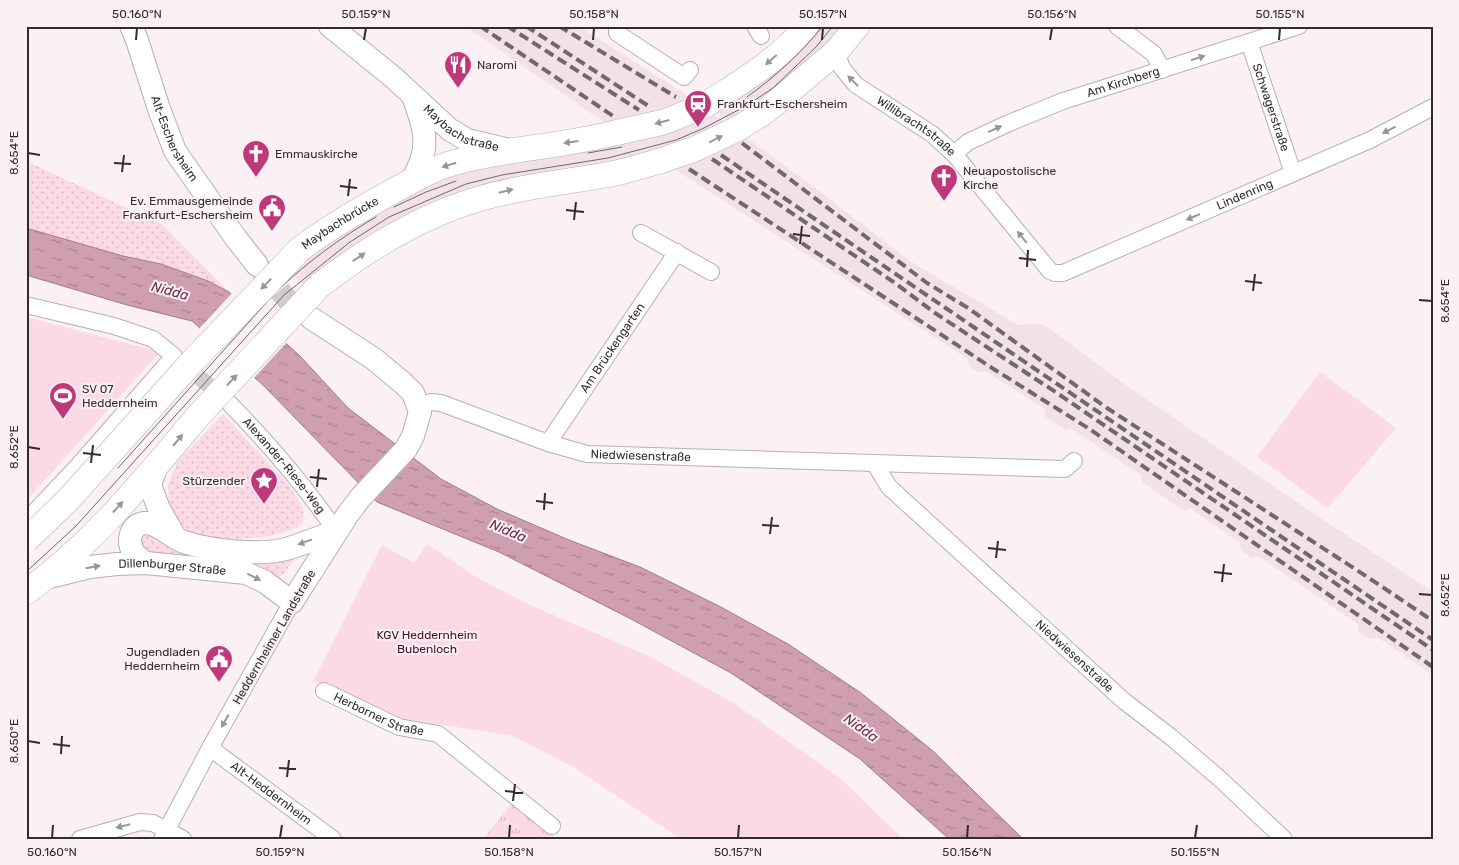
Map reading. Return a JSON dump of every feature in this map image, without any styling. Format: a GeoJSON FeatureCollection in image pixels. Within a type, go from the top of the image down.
{"type":"FeatureCollection","features":[{"type":"Feature","properties":{"kind":"main road","name":"Maybachbrücke"},"geometry":{"type":"LineString","coordinates":[[26,540],[66,502],[190,364],[300,249],[328,228],[411,181],[444,166],[469,159],[590,139],[664,122],[704,106],[766,64],[801,33],[806,26]]}},
{"type":"Feature","properties":{"kind":"main road"},"geometry":{"type":"LineString","coordinates":[[836,52],[857,26]]}},
{"type":"Feature","properties":{"kind":"main road","name":"Dillenburger Straße"},"geometry":{"type":"LineString","coordinates":[[36,585],[73,555],[319,286],[348,264],[404,230],[445,210],[481,198],[518,188],[617,172],[679,156],[739,128],[766,111],[836,52]]}},
{"type":"Feature","properties":{"kind":"street","name":"Alt-Eschersheim"},"geometry":{"type":"LineString","coordinates":[[131,26],[140,47],[175,151],[235,238],[257,265]]}},
{"type":"Feature","properties":{"kind":"street","name":"Maybachstraße"},"geometry":{"type":"LineString","coordinates":[[330,26],[394,78],[449,129],[466,140],[513,151]]}},
{"type":"Feature","properties":{"kind":"street"},"geometry":{"type":"LineString","coordinates":[[617,26],[617,33],[684,77],[690,70]]}},
{"type":"Feature","properties":{"kind":"street"},"geometry":{"type":"LineString","coordinates":[[1117,26],[1154,54],[1162,70]]}},
{"type":"Feature","properties":{"kind":"street","name":"Am Kirchberg"},"geometry":{"type":"LineString","coordinates":[[954,154],[968,142],[1008,123],[1063,102],[1299,26]]}},
{"type":"Feature","properties":{"kind":"street","name":"Schwagerstraße"},"geometry":{"type":"LineString","coordinates":[[1249,42],[1294,173]]}},
{"type":"Feature","properties":{"kind":"street","name":"Willibrachtstraße"},"geometry":{"type":"LineString","coordinates":[[836,52],[842,68],[856,85],[932,134],[954,154],[1050,271],[1055,273]]}},
{"type":"Feature","properties":{"kind":"street","name":"Maybachstraße"},"geometry":{"type":"LineString","coordinates":[[411,181],[419,170],[424,156],[425,138],[412,96]]}},
{"type":"Feature","properties":{"kind":"street","name":"Lindenring"},"geometry":{"type":"LineString","coordinates":[[1055,273],[1063,273],[1370,140],[1433,108]]}},
{"type":"Feature","properties":{"kind":"street"},"geometry":{"type":"LineString","coordinates":[[641,232],[711,272]]}},
{"type":"Feature","properties":{"kind":"street","name":"Am Brückengarten"},"geometry":{"type":"LineString","coordinates":[[548,443],[678,252]]}},
{"type":"Feature","properties":{"kind":"street"},"geometry":{"type":"LineString","coordinates":[[26,305],[114,326],[153,339],[174,356],[77,467],[33,516],[26,521]]}},
{"type":"Feature","properties":{"kind":"street"},"geometry":{"type":"LineString","coordinates":[[311,318],[374,359],[413,393],[418,405]]}},
{"type":"Feature","properties":{"kind":"street","name":"Niedwiesenstraße"},"geometry":{"type":"LineString","coordinates":[[418,405],[431,402],[441,403],[548,443],[586,454],[1065,469],[1074,461]]}},
{"type":"Feature","properties":{"kind":"street","name":"Alexander-Riese-Weg"},"geometry":{"type":"LineString","coordinates":[[230,404],[256,431],[318,506],[336,531]]}},
{"type":"Feature","properties":{"kind":"street","name":"Heddernheimer Landstraße"},"geometry":{"type":"LineString","coordinates":[[164,834],[292,602],[336,531],[361,497],[406,449],[417,424],[420,412],[418,405]]}},
{"type":"Feature","properties":{"kind":"street","name":"Dillenburger Straße"},"geometry":{"type":"LineString","coordinates":[[157,464],[150,485],[158,509],[167,526],[176,538],[182,542],[209,549],[273,551],[286,549],[336,531]]}},
{"type":"Feature","properties":{"kind":"street","name":"Niedwiesenstraße"},"geometry":{"type":"LineString","coordinates":[[875,464],[890,487],[1124,701],[1171,737],[1220,779],[1284,839]]}},
{"type":"Feature","properties":{"kind":"street"},"geometry":{"type":"LineString","coordinates":[[146,563],[138,558],[132,548],[130,538],[134,529],[142,524],[150,524],[176,538]]}},
{"type":"Feature","properties":{"kind":"street","name":"Dillenburger Straße"},"geometry":{"type":"LineString","coordinates":[[36,585],[90,567],[146,563],[246,573],[265,582],[292,602]]}},
{"type":"Feature","properties":{"kind":"street","name":"Herborner Straße"},"geometry":{"type":"LineString","coordinates":[[324,691],[399,727],[438,734],[552,826]]}},
{"type":"Feature","properties":{"kind":"street","name":"Alt-Heddernheim"},"geometry":{"type":"LineString","coordinates":[[210,748],[333,839]]}},
{"type":"Feature","properties":{"kind":"street"},"geometry":{"type":"LineString","coordinates":[[80,839],[140,822],[153,823],[164,834],[184,839]]}},
{"type":"Feature","properties":{"kind":"shaded area"},"geometry":{"type":"Polygon","coordinates":[[[465,26],[578,26],[684,93],[805,180],[910,261],[1018,325],[1043,324],[1130,388],[1310,511],[1433,592],[1433,675],[1377,637],[1370,639],[1359,632],[1358,624],[1258,556],[1252,558],[1241,550],[1240,543],[1190,508],[1184,511],[1142,482],[1141,475],[1071,428],[1065,430],[1045,416],[1045,409],[985,371],[977,372],[969,366],[968,359],[651,154],[511,180],[305,287],[289,271],[338,231],[453,173],[630,140],[465,26]]]}},
{"type":"Feature","properties":{"kind":"shaded area"},"geometry":{"type":"Polygon","coordinates":[[[816,26],[848,26],[787,84],[730,122],[712,111],[816,26]]]}},
{"type":"Feature","properties":{"kind":"green space"},"geometry":{"type":"Polygon","coordinates":[[[26,161],[163,225],[229,292],[208,281],[161,264],[123,256],[26,228],[26,161]]]}},
{"type":"Feature","properties":{"kind":"green space","name":"SV 07 Heddernheim"},"geometry":{"type":"Polygon","coordinates":[[[26,317],[160,352],[26,501],[26,317]]]}},
{"type":"Feature","properties":{"kind":"green space"},"geometry":{"type":"Polygon","coordinates":[[[1320,372],[1396,428],[1328,508],[1257,457],[1320,372]]]}},
{"type":"Feature","properties":{"kind":"green space"},"geometry":{"type":"Polygon","coordinates":[[[223,414],[288,484],[297,498],[302,506],[304,517],[302,523],[296,528],[271,536],[229,540],[211,539],[180,527],[169,508],[168,485],[178,461],[223,414]]]}},
{"type":"Feature","properties":{"kind":"green space"},"geometry":{"type":"Polygon","coordinates":[[[140,532],[296,557],[284,573],[275,581],[146,556],[138,541],[140,532]]]}},
{"type":"Feature","properties":{"kind":"green space","name":"KGV Heddernheim Bubenloch"},"geometry":{"type":"Polygon","coordinates":[[[427,544],[476,577],[530,605],[651,657],[735,704],[840,778],[903,839],[681,839],[573,767],[513,736],[404,719],[313,681],[382,545],[414,563],[427,544]]]}},
{"type":"Feature","properties":{"kind":"green space"},"geometry":{"type":"Polygon","coordinates":[[[513,802],[557,839],[483,839],[513,802]]]}},
{"type":"Feature","properties":{"kind":"water","name":"Nidda"},"geometry":{"type":"Polygon","coordinates":[[[26,228],[123,256],[161,264],[208,281],[229,292],[300,356],[348,408],[441,479],[497,509],[569,540],[640,567],[719,606],[788,644],[861,693],[933,751],[1023,839],[949,839],[860,759],[731,673],[631,619],[499,552],[377,502],[263,385],[192,321],[127,305],[26,275],[26,228]]]}},
{"type":"Feature","properties":{"kind":"pier"},"geometry":{"type":"Polygon","coordinates":[[[233,292],[288,341],[253,379],[198,330],[233,292]]]}},
{"type":"Feature","properties":{"kind":"tunnel"},"geometry":{"type":"LineString","coordinates":[[258,266],[286,298],[311,318]]}},
{"type":"Feature","properties":{"kind":"tunnel"},"geometry":{"type":"LineString","coordinates":[[180,361],[226,400]]}},
{"type":"Feature","properties":{"kind":"tram line"},"geometry":{"type":"LineString","coordinates":[[747,97],[787,64],[823,26]]}},
{"type":"Feature","properties":{"kind":"tram line"},"geometry":{"type":"LineString","coordinates":[[26,572],[76,526],[284,295],[350,242],[389,217],[466,184],[502,175],[608,158],[676,140],[702,129],[746,106],[773,88],[816,47],[833,26]]}},
{"type":"Feature","properties":{"kind":"tram line"},"geometry":{"type":"LineString","coordinates":[[588,153],[622,147]]}},
{"type":"Feature","properties":{"kind":"tram line"},"geometry":{"type":"LineString","coordinates":[[394,207],[456,181]]}},
{"type":"Feature","properties":{"kind":"tram line"},"geometry":{"type":"LineString","coordinates":[[118,468],[276,292],[324,252],[376,217]]}},
{"type":"Feature","properties":{"kind":"railway"},"geometry":{"type":"LineString","coordinates":[[480,26],[613,116]]}},
{"type":"Feature","properties":{"kind":"railway"},"geometry":{"type":"LineString","coordinates":[[507,26],[639,110]]}},
{"type":"Feature","properties":{"kind":"railway"},"geometry":{"type":"LineString","coordinates":[[526,26],[650,107]]}},
{"type":"Feature","properties":{"kind":"railway"},"geometry":{"type":"LineString","coordinates":[[559,26],[676,97]]}},
{"type":"Feature","properties":{"kind":"railway"},"geometry":{"type":"LineString","coordinates":[[742,143],[927,283],[968,308],[1107,408],[1433,621]]}},
{"type":"Feature","properties":{"kind":"railway"},"geometry":{"type":"LineString","coordinates":[[721,155],[1433,640]]}},
{"type":"Feature","properties":{"kind":"railway"},"geometry":{"type":"LineString","coordinates":[[712,159],[895,283],[935,313],[1057,393],[1433,650]]}},
{"type":"Feature","properties":{"kind":"railway"},"geometry":{"type":"LineString","coordinates":[[689,169],[992,368],[1088,428],[1433,667]]}},
{"type":"Feature","properties":{"kind":"place","name":"Naromi"},"geometry":{"type":"Point","coordinates":[458,89]}},
{"type":"Feature","properties":{"kind":"place","name":"Frankfurt-Eschersheim"},"geometry":{"type":"Point","coordinates":[698,128]}},
{"type":"Feature","properties":{"kind":"place","name":"Emmauskirche"},"geometry":{"type":"Point","coordinates":[256,178]}},
{"type":"Feature","properties":{"kind":"place","name":"Neuapostolische Kirche"},"geometry":{"type":"Point","coordinates":[944,202]}},
{"type":"Feature","properties":{"kind":"place","name":"Ev. Emmausgemeinde Frankfurt-Eschersheim"},"geometry":{"type":"Point","coordinates":[272,232]}},
{"type":"Feature","properties":{"kind":"place","name":"SV 07 Heddernheim"},"geometry":{"type":"Point","coordinates":[63,420]}},
{"type":"Feature","properties":{"kind":"place","name":"Stürzender"},"geometry":{"type":"Point","coordinates":[264,505]}},
{"type":"Feature","properties":{"kind":"place","name":"Jugendladen Heddernheim"},"geometry":{"type":"Point","coordinates":[219,683]}}]}
